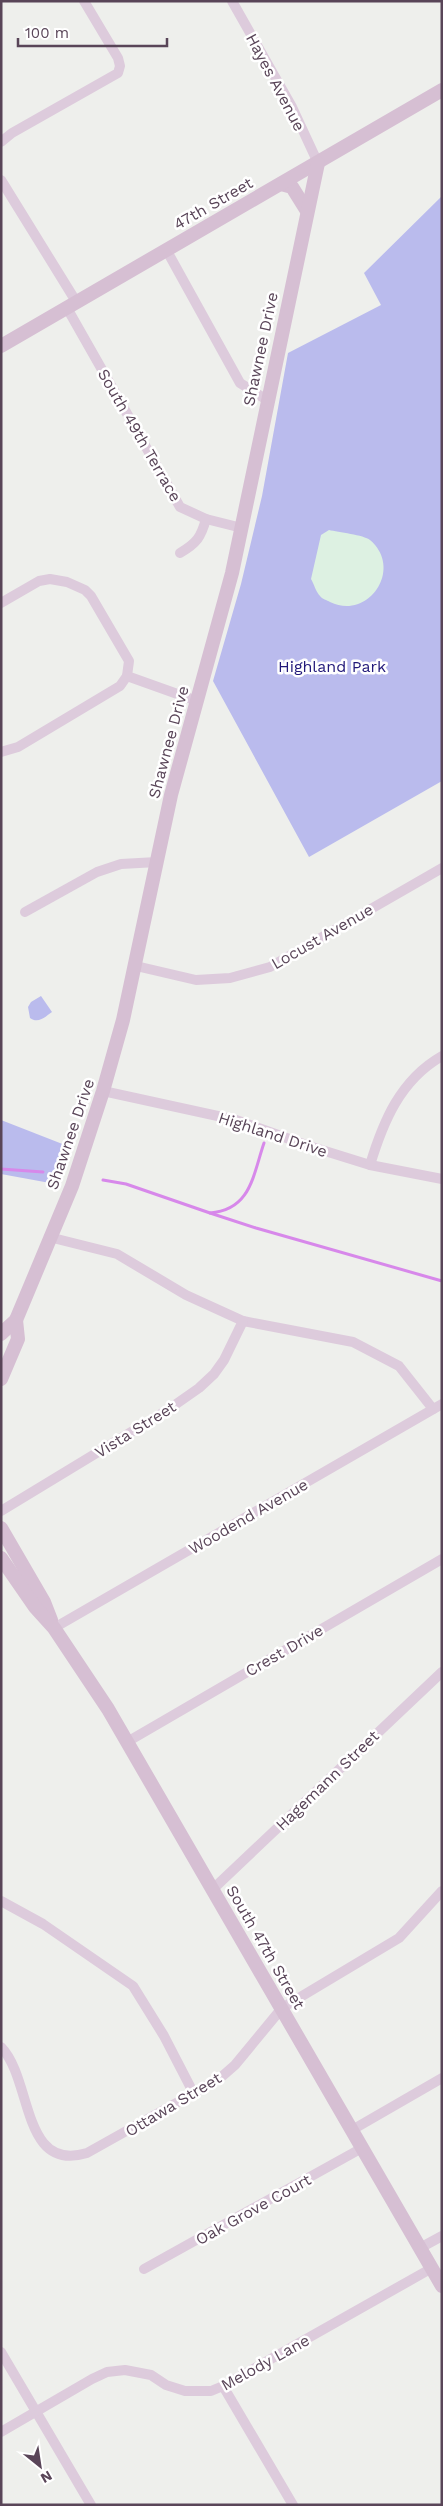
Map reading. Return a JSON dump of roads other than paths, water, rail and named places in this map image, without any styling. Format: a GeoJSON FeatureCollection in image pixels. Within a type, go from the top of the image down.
{"type":"FeatureCollection","features":[{"type":"Feature","properties":{"kind":"main road","name":"47th Street"},"geometry":{"type":"LineString","coordinates":[[1,346],[442,90]]}},
{"type":"Feature","properties":{"kind":"main road","name":"Shawnee Drive"},"geometry":{"type":"LineString","coordinates":[[1,1334],[16,1320],[72,1186],[103,1091],[136,966],[171,795],[232,573],[306,211],[318,163]]}},
{"type":"Feature","properties":{"kind":"main road"},"geometry":{"type":"LineString","coordinates":[[281,184],[292,187],[306,211]]}},
{"type":"Feature","properties":{"kind":"main road","name":"Shawnee Drive"},"geometry":{"type":"LineString","coordinates":[[1,1379],[18,1339],[16,1320]]}},
{"type":"Feature","properties":{"kind":"main road","name":"South 47th Street"},"geometry":{"type":"LineString","coordinates":[[1,1528],[44,1602],[54,1628]]}},
{"type":"Feature","properties":{"kind":"main road","name":"South 47th Street"},"geometry":{"type":"LineString","coordinates":[[1,1558],[35,1607],[54,1628],[127,1742],[442,2286]]}},
{"type":"Feature","properties":{"kind":"street"},"geometry":{"type":"LineString","coordinates":[[1,142],[118,73],[120,66],[84,1]]}},
{"type":"Feature","properties":{"kind":"street","name":"Hayes Avenue"},"geometry":{"type":"LineString","coordinates":[[232,1],[292,107],[318,163]]}},
{"type":"Feature","properties":{"kind":"street","name":"South 49th Terrace"},"geometry":{"type":"LineString","coordinates":[[1,180],[72,306],[180,506],[206,519],[242,528]]}},
{"type":"Feature","properties":{"kind":"street"},"geometry":{"type":"LineString","coordinates":[[167,251],[240,383],[267,400]]}},
{"type":"Feature","properties":{"kind":"street"},"geometry":{"type":"LineString","coordinates":[[180,553],[196,544],[202,536],[206,519]]}},
{"type":"Feature","properties":{"kind":"street"},"geometry":{"type":"LineString","coordinates":[[1,603],[39,581],[50,579],[67,582],[84,590],[91,596],[129,661],[127,676],[120,686],[18,747],[1,752]]}},
{"type":"Feature","properties":{"kind":"street"},"geometry":{"type":"LineString","coordinates":[[127,676],[197,701]]}},
{"type":"Feature","properties":{"kind":"street"},"geometry":{"type":"LineString","coordinates":[[25,912],[98,872],[121,864],[157,862]]}},
{"type":"Feature","properties":{"kind":"street","name":"Locust Avenue"},"geometry":{"type":"LineString","coordinates":[[136,966],[196,980],[230,978],[270,967],[442,868]]}},
{"type":"Feature","properties":{"kind":"street"},"geometry":{"type":"LineString","coordinates":[[370,1164],[381,1126],[403,1091],[432,1062],[442,1056]]}},
{"type":"Feature","properties":{"kind":"street","name":"Highland Drive"},"geometry":{"type":"LineString","coordinates":[[103,1091],[236,1120],[309,1146],[370,1164],[442,1179]]}},
{"type":"Feature","properties":{"kind":"street"},"geometry":{"type":"LineString","coordinates":[[50,1237],[117,1254],[186,1295],[243,1321],[353,1342],[399,1366],[437,1407]]}},
{"type":"Feature","properties":{"kind":"street","name":"Vista Street"},"geometry":{"type":"LineString","coordinates":[[1,1511],[169,1409],[199,1388],[214,1374],[224,1360],[243,1321]]}},
{"type":"Feature","properties":{"kind":"street","name":"Woodend Avenue"},"geometry":{"type":"LineString","coordinates":[[54,1628],[437,1407]]}},
{"type":"Feature","properties":{"kind":"street","name":"Crest Drive"},"geometry":{"type":"LineString","coordinates":[[127,1742],[442,1559]]}},
{"type":"Feature","properties":{"kind":"street","name":"Hagemann Street"},"geometry":{"type":"LineString","coordinates":[[213,1889],[442,1672]]}},
{"type":"Feature","properties":{"kind":"street","name":"Ottawa Street"},"geometry":{"type":"LineString","coordinates":[[1,2047],[11,2057],[35,2132],[45,2147],[71,2158],[86,2153],[208,2087],[235,2065],[282,2008],[399,1938],[442,1891]]}},
{"type":"Feature","properties":{"kind":"street"},"geometry":{"type":"LineString","coordinates":[[1,1901],[43,1924],[132,1986],[164,2036],[194,2094]]}},
{"type":"Feature","properties":{"kind":"street"},"geometry":{"type":"LineString","coordinates":[[352,2130],[442,2078]]}},
{"type":"Feature","properties":{"kind":"street","name":"Oak Grove Court"},"geometry":{"type":"LineString","coordinates":[[144,2269],[362,2148]]}},
{"type":"Feature","properties":{"kind":"street"},"geometry":{"type":"LineString","coordinates":[[420,2248],[442,2236]]}},
{"type":"Feature","properties":{"kind":"street","name":"Melody Lane"},"geometry":{"type":"LineString","coordinates":[[1,2432],[101,2374],[126,2370],[151,2375],[166,2385],[184,2391],[211,2391],[432,2268]]}},
{"type":"Feature","properties":{"kind":"street"},"geometry":{"type":"LineString","coordinates":[[1,2352],[38,2411],[91,2505]]}},
{"type":"Feature","properties":{"kind":"street"},"geometry":{"type":"LineString","coordinates":[[223,2386],[293,2505]]}},
{"type":"Feature","properties":{"kind":"waterway"},"geometry":{"type":"LineString","coordinates":[[103,1180],[126,1184],[210,1213],[224,1210],[234,1205],[248,1189],[264,1143]]}},
{"type":"Feature","properties":{"kind":"waterway"},"geometry":{"type":"LineString","coordinates":[[1,1169],[43,1172]]}},
{"type":"Feature","properties":{"kind":"waterway"},"geometry":{"type":"LineString","coordinates":[[210,1213],[442,1281]]}},
{"type":"Feature","properties":{"kind":"park label","name":"Highland Park"},"geometry":{"type":"Point","coordinates":[332,666]}}]}
